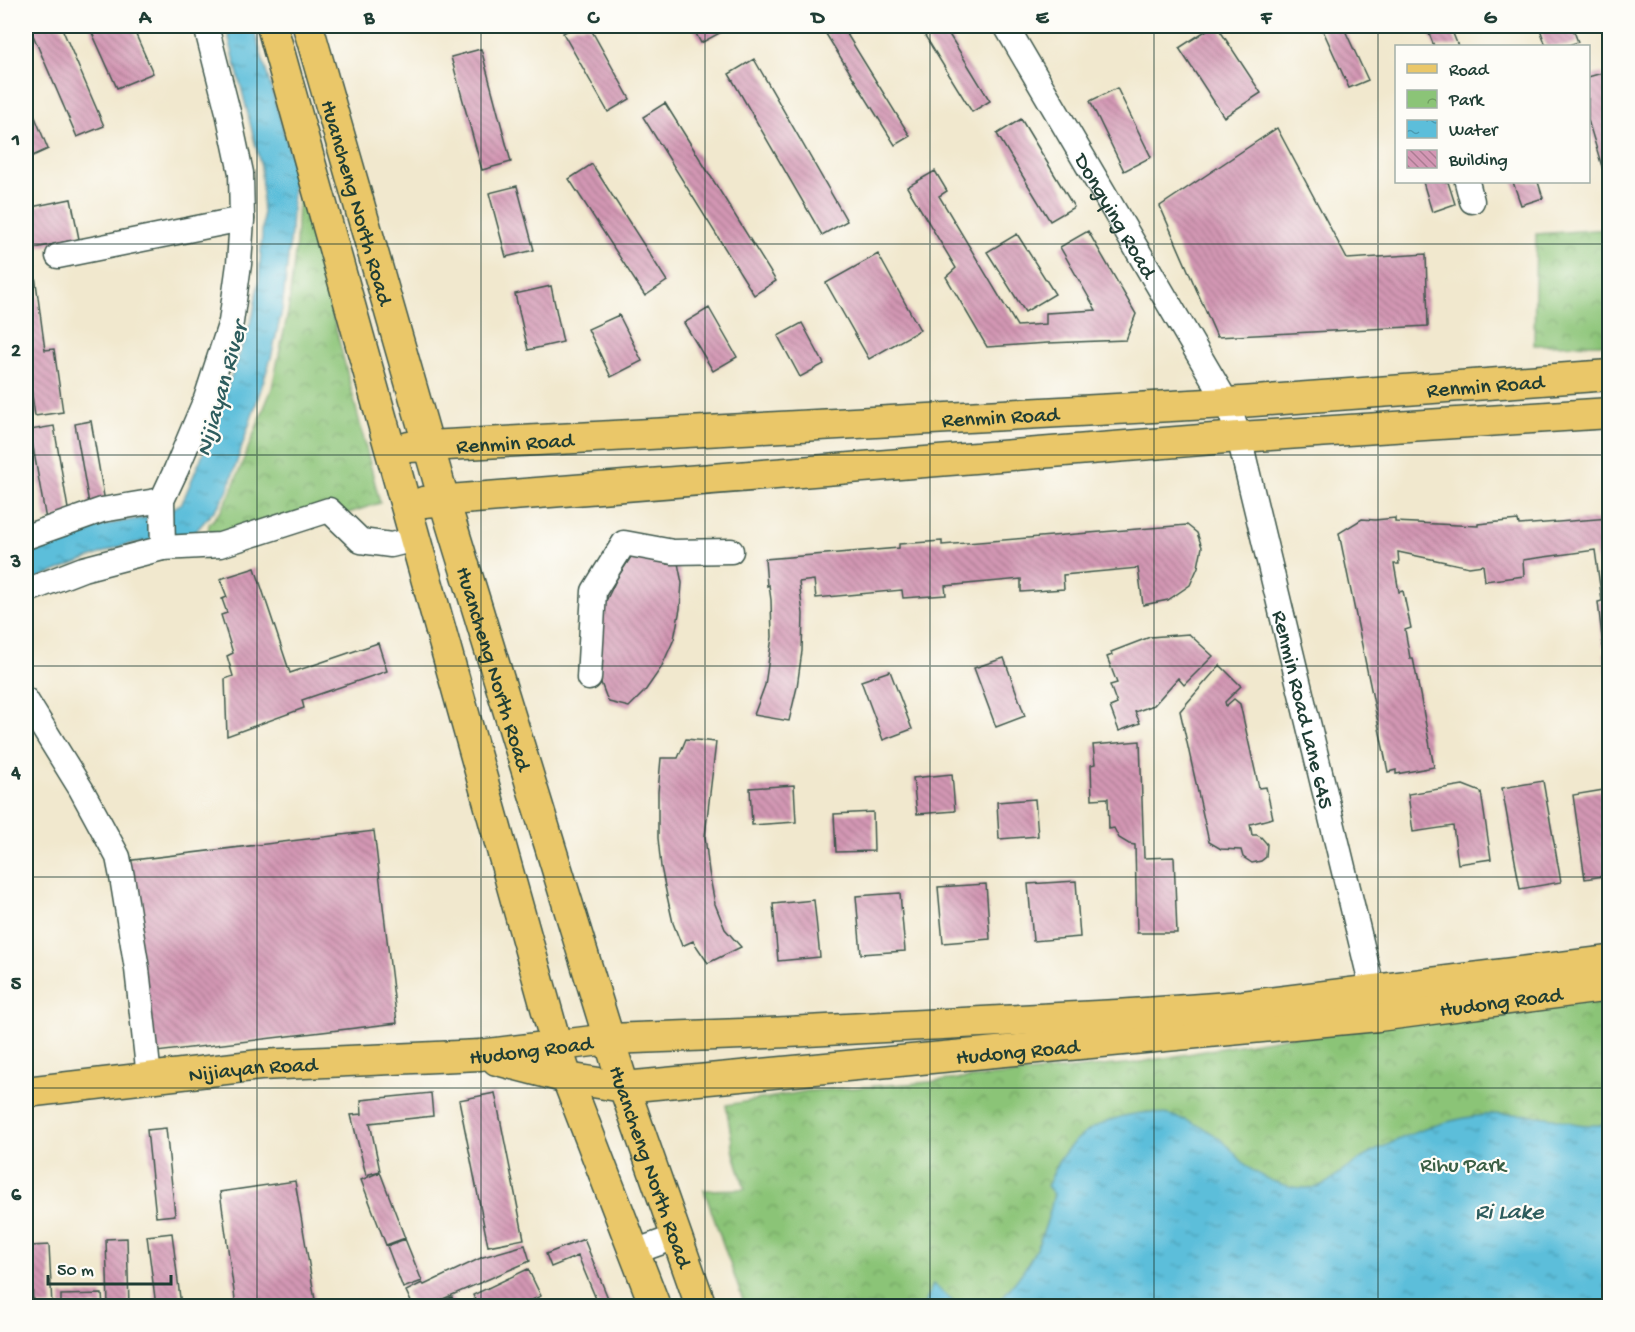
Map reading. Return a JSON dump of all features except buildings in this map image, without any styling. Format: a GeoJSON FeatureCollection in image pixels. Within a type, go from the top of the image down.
{"type":"FeatureCollection","features":[{"type":"Feature","properties":{"kind":"main road","name":"Huancheng North Road"},"geometry":{"type":"LineString","coordinates":[[272,26],[557,1047],[655,1306]]}},
{"type":"Feature","properties":{"kind":"main road","name":"Huancheng North Road"},"geometry":{"type":"LineString","coordinates":[[308,26],[444,500],[609,1039],[701,1306]]}},
{"type":"Feature","properties":{"kind":"main road"},"geometry":{"type":"LineString","coordinates":[[1227,403],[1350,377],[1610,365]]}},
{"type":"Feature","properties":{"kind":"main road","name":"Renmin Road"},"geometry":{"type":"LineString","coordinates":[[391,448],[1227,403],[1610,375]]}},
{"type":"Feature","properties":{"kind":"main road","name":"Renmin Road"},"geometry":{"type":"LineString","coordinates":[[406,503],[1239,437],[1610,413]]}},
{"type":"Feature","properties":{"kind":"main road","name":"Hudong Road"},"geometry":{"type":"LineString","coordinates":[[480,1055],[609,1039],[1117,1015],[1244,1006],[1376,1004],[1610,962]]}},
{"type":"Feature","properties":{"kind":"main road","name":"Hudong Road"},"geometry":{"type":"LineString","coordinates":[[480,1055],[567,1078],[624,1087],[1376,1004],[1610,986]]}},
{"type":"Feature","properties":{"kind":"main road","name":"Nijiayan Road"},"geometry":{"type":"LineString","coordinates":[[26,1092],[260,1065],[480,1055]]}},
{"type":"Feature","properties":{"kind":"street"},"geometry":{"type":"LineString","coordinates":[[163,547],[162,500],[206,399],[231,322],[239,264],[242,219],[241,172],[206,26]]}},
{"type":"Feature","properties":{"kind":"street","name":"Dongying Road"},"geometry":{"type":"LineString","coordinates":[[1006,26],[1227,403]]}},
{"type":"Feature","properties":{"kind":"street"},"geometry":{"type":"LineString","coordinates":[[58,256],[242,219]]}},
{"type":"Feature","properties":{"kind":"street","name":"Renmin Road Lane 645"},"geometry":{"type":"LineString","coordinates":[[1227,403],[1239,437],[1376,1004]]}},
{"type":"Feature","properties":{"kind":"street"},"geometry":{"type":"LineString","coordinates":[[26,537],[102,510],[162,500]]}},
{"type":"Feature","properties":{"kind":"street"},"geometry":{"type":"LineString","coordinates":[[26,591],[83,569],[163,547],[220,545],[329,510],[362,541],[391,545],[415,539]]}},
{"type":"Feature","properties":{"kind":"street"},"geometry":{"type":"LineString","coordinates":[[589,678],[594,591],[624,543],[673,552],[731,551]]}},
{"type":"Feature","properties":{"kind":"street"},"geometry":{"type":"LineString","coordinates":[[26,700],[81,789],[117,857],[137,969],[149,1077]]}},
{"type":"Feature","properties":{"kind":"street"},"geometry":{"type":"LineString","coordinates":[[634,1252],[676,1237]]}},
{"type":"Feature","properties":{"kind":"green space"},"geometry":{"type":"Polygon","coordinates":[[[299,182],[380,503],[205,559],[209,524],[221,511],[230,494],[272,388],[288,312],[296,244],[299,182]]]}},
{"type":"Feature","properties":{"kind":"green space"},"geometry":{"type":"Polygon","coordinates":[[[1609,229],[1609,344],[1534,345],[1536,234],[1609,229]]]}},
{"type":"Feature","properties":{"kind":"green space","name":"Rihu Park"},"geometry":{"type":"Polygon","coordinates":[[[1609,994],[1609,1306],[745,1306],[704,1190],[745,1189],[734,1153],[726,1105],[808,1091],[1135,1063],[1286,1037],[1609,994]]]}},
{"type":"Feature","properties":{"kind":"water"},"geometry":{"type":"Polygon","coordinates":[[[226,26],[253,26],[291,156],[293,182],[291,232],[282,310],[271,358],[227,492],[219,505],[188,540],[134,543],[115,548],[26,583],[26,551],[107,524],[162,513],[182,503],[207,444],[253,315],[259,280],[263,219],[261,167],[226,26]]]}},
{"type":"Feature","properties":{"kind":"water","name":"Ri Lake"},"geometry":{"type":"Polygon","coordinates":[[[1152,1112],[1170,1115],[1204,1128],[1223,1141],[1258,1174],[1283,1185],[1300,1188],[1314,1188],[1324,1184],[1360,1159],[1383,1147],[1442,1123],[1462,1118],[1482,1115],[1524,1115],[1582,1125],[1609,1126],[1609,1306],[994,1306],[1025,1268],[1040,1241],[1054,1194],[1047,1186],[1057,1164],[1067,1150],[1087,1132],[1099,1125],[1125,1116],[1152,1112]]]}},
{"type":"Feature","properties":{"kind":"water"},"geometry":{"type":"Polygon","coordinates":[[[933,1284],[958,1306],[924,1306],[933,1284]]]}},
{"type":"Feature","properties":{"kind":"water label","name":"Nijiayan River"},"geometry":{"type":"Point","coordinates":[220,389]}}]}
